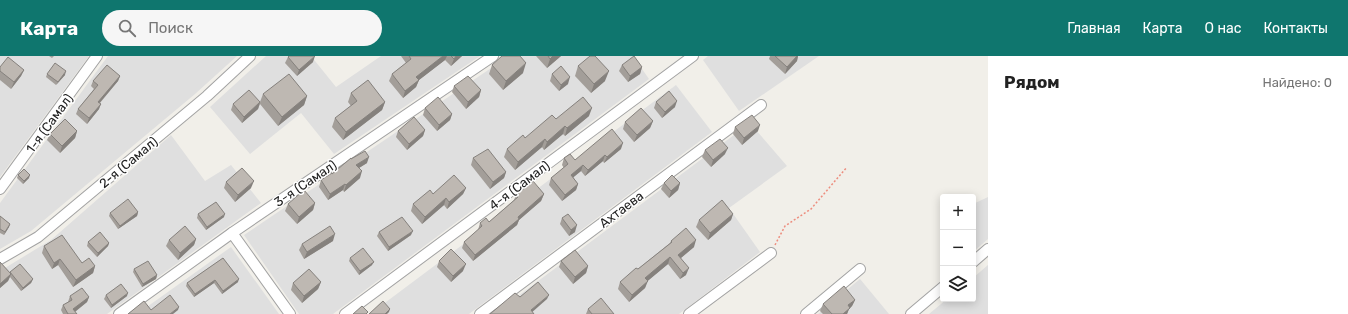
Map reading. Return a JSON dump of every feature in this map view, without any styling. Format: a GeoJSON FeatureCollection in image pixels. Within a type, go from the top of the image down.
{"type":"FeatureCollection","features":[{"type":"Feature","properties":{"kind":"street","name":"1-я (Самал)"},"geometry":{"type":"LineString","coordinates":[[0,189],[97,56]]}},
{"type":"Feature","properties":{"kind":"street","name":"2-я (Самал)"},"geometry":{"type":"LineString","coordinates":[[0,259],[38,237],[208,96],[250,56]]}},
{"type":"Feature","properties":{"kind":"street","name":"3-я (Самал)"},"geometry":{"type":"LineString","coordinates":[[119,314],[232,233],[493,56]]}},
{"type":"Feature","properties":{"kind":"street","name":"4-я (Самал)"},"geometry":{"type":"LineString","coordinates":[[345,314],[693,56]]}},
{"type":"Feature","properties":{"kind":"street","name":"Ахтаева"},"geometry":{"type":"LineString","coordinates":[[480,314],[761,104]]}},
{"type":"Feature","properties":{"kind":"street"},"geometry":{"type":"LineString","coordinates":[[232,233],[290,314]]}},
{"type":"Feature","properties":{"kind":"street"},"geometry":{"type":"LineString","coordinates":[[976,259],[988,249]]}},
{"type":"Feature","properties":{"kind":"street"},"geometry":{"type":"LineString","coordinates":[[689,314],[771,253]]}},
{"type":"Feature","properties":{"kind":"street"},"geometry":{"type":"LineString","coordinates":[[806,314],[860,269]]}},
{"type":"Feature","properties":{"kind":"street"},"geometry":{"type":"LineString","coordinates":[[911,314],[940,290]]}},
{"type":"Feature","properties":{"kind":"path"},"geometry":{"type":"LineString","coordinates":[[771,253],[785,226],[812,209],[847,167]]}},
{"type":"Feature","properties":{"kind":"shaded area"},"geometry":{"type":"Polygon","coordinates":[[[0,56],[89,56],[0,177],[0,56]]]}},
{"type":"Feature","properties":{"kind":"shaded area"},"geometry":{"type":"Polygon","coordinates":[[[108,56],[237,56],[195,94],[31,231],[0,249],[0,203],[108,56]]]}},
{"type":"Feature","properties":{"kind":"shaded area"},"geometry":{"type":"Polygon","coordinates":[[[266,56],[311,56],[336,87],[381,56],[480,56],[334,154],[301,113],[250,154],[210,107],[266,56]]]}},
{"type":"Feature","properties":{"kind":"shaded area"},"geometry":{"type":"Polygon","coordinates":[[[509,56],[633,56],[649,79],[333,314],[299,314],[244,235],[509,56]]]}},
{"type":"Feature","properties":{"kind":"shaded area"},"geometry":{"type":"Polygon","coordinates":[[[708,56],[819,56],[739,111],[703,60],[708,56]]]}},
{"type":"Feature","properties":{"kind":"shaded area"},"geometry":{"type":"Polygon","coordinates":[[[676,85],[712,132],[469,314],[370,314],[676,85]]]}},
{"type":"Feature","properties":{"kind":"shaded area"},"geometry":{"type":"Polygon","coordinates":[[[750,123],[787,166],[729,208],[760,252],[679,314],[494,314],[750,123]]]}},
{"type":"Feature","properties":{"kind":"shaded area"},"geometry":{"type":"Polygon","coordinates":[[[171,135],[205,181],[231,165],[261,203],[107,314],[0,314],[0,271],[51,240],[171,135]]]}},
{"type":"Feature","properties":{"kind":"shaded area"},"geometry":{"type":"Polygon","coordinates":[[[988,197],[988,239],[976,249],[976,230],[976,203],[988,197]]]}},
{"type":"Feature","properties":{"kind":"shaded area"},"geometry":{"type":"Polygon","coordinates":[[[231,247],[279,314],[137,314],[231,247]]]}},
{"type":"Feature","properties":{"kind":"shaded area"},"geometry":{"type":"Polygon","coordinates":[[[988,265],[988,314],[929,314],[943,302],[976,302],[976,275],[988,265]]]}},
{"type":"Feature","properties":{"kind":"shaded area"},"geometry":{"type":"Polygon","coordinates":[[[860,279],[889,314],[818,314],[860,279]]]}},
{"type":"Feature","properties":{"kind":"building"},"geometry":{"type":"Polygon","coordinates":[[[315,56],[299,70],[288,57],[315,56]]]}},
{"type":"Feature","properties":{"kind":"building"},"geometry":{"type":"Polygon","coordinates":[[[409,56],[443,56],[416,77],[419,80],[405,91],[392,74],[411,59],[409,56]]]}},
{"type":"Feature","properties":{"kind":"building"},"geometry":{"type":"Polygon","coordinates":[[[502,56],[520,56],[526,63],[506,81],[492,65],[502,56]]]}},
{"type":"Feature","properties":{"kind":"building"},"geometry":{"type":"Polygon","coordinates":[[[590,56],[595,56],[609,71],[594,84],[578,66],[590,56]]]}},
{"type":"Feature","properties":{"kind":"building"},"geometry":{"type":"Polygon","coordinates":[[[634,56],[642,67],[630,76],[622,65],[634,56]]]}},
{"type":"Feature","properties":{"kind":"building"},"geometry":{"type":"Polygon","coordinates":[[[775,56],[797,56],[787,67],[775,56]]]}},
{"type":"Feature","properties":{"kind":"building"},"geometry":{"type":"Polygon","coordinates":[[[8,57],[24,70],[14,82],[0,71],[0,67],[8,57]]]}},
{"type":"Feature","properties":{"kind":"building"},"geometry":{"type":"Polygon","coordinates":[[[55,63],[66,71],[58,82],[47,74],[55,63]]]}},
{"type":"Feature","properties":{"kind":"building"},"geometry":{"type":"Polygon","coordinates":[[[107,65],[120,76],[98,102],[101,104],[89,118],[78,109],[98,85],[93,81],[107,65]]]}},
{"type":"Feature","properties":{"kind":"building"},"geometry":{"type":"Polygon","coordinates":[[[561,66],[570,77],[561,85],[552,74],[561,66]]]}},
{"type":"Feature","properties":{"kind":"building"},"geometry":{"type":"Polygon","coordinates":[[[289,74],[307,96],[282,117],[263,94],[289,74]]]}},
{"type":"Feature","properties":{"kind":"building"},"geometry":{"type":"Polygon","coordinates":[[[468,76],[481,90],[468,102],[454,86],[468,76]]]}},
{"type":"Feature","properties":{"kind":"building"},"geometry":{"type":"Polygon","coordinates":[[[368,80],[385,102],[346,132],[335,118],[357,101],[351,93],[368,80]]]}},
{"type":"Feature","properties":{"kind":"building"},"geometry":{"type":"Polygon","coordinates":[[[249,90],[260,102],[244,117],[233,104],[249,90]]]}},
{"type":"Feature","properties":{"kind":"building"},"geometry":{"type":"Polygon","coordinates":[[[669,91],[677,101],[665,112],[656,102],[669,91]]]}},
{"type":"Feature","properties":{"kind":"building"},"geometry":{"type":"Polygon","coordinates":[[[438,97],[452,114],[439,125],[425,108],[438,97]]]}},
{"type":"Feature","properties":{"kind":"building"},"geometry":{"type":"Polygon","coordinates":[[[583,97],[592,108],[567,128],[565,126],[547,142],[545,139],[518,162],[507,149],[523,135],[525,138],[552,115],[556,119],[583,97]]]}},
{"type":"Feature","properties":{"kind":"building"},"geometry":{"type":"Polygon","coordinates":[[[641,108],[653,121],[637,135],[625,122],[641,108]]]}},
{"type":"Feature","properties":{"kind":"building"},"geometry":{"type":"Polygon","coordinates":[[[752,115],[760,125],[744,138],[735,127],[752,115]]]}},
{"type":"Feature","properties":{"kind":"building"},"geometry":{"type":"Polygon","coordinates":[[[414,117],[425,130],[409,144],[398,131],[414,117]]]}},
{"type":"Feature","properties":{"kind":"building"},"geometry":{"type":"Polygon","coordinates":[[[65,119],[77,131],[62,146],[50,134],[65,119]]]}},
{"type":"Feature","properties":{"kind":"building"},"geometry":{"type":"Polygon","coordinates":[[[612,129],[623,143],[607,157],[605,155],[588,170],[583,165],[571,175],[578,184],[565,195],[551,178],[568,164],[564,158],[570,154],[575,160],[612,129]]]}},
{"type":"Feature","properties":{"kind":"building"},"geometry":{"type":"Polygon","coordinates":[[[720,139],[728,148],[713,160],[705,150],[720,139]]]}},
{"type":"Feature","properties":{"kind":"building"},"geometry":{"type":"Polygon","coordinates":[[[488,149],[506,172],[493,182],[473,158],[488,149]]]}},
{"type":"Feature","properties":{"kind":"building"},"geometry":{"type":"Polygon","coordinates":[[[365,151],[369,157],[356,165],[362,171],[346,185],[345,184],[330,194],[321,180],[332,174],[351,158],[365,151]]]}},
{"type":"Feature","properties":{"kind":"building"},"geometry":{"type":"Polygon","coordinates":[[[242,168],[254,181],[238,195],[226,182],[242,168]]]}},
{"type":"Feature","properties":{"kind":"building"},"geometry":{"type":"Polygon","coordinates":[[[24,169],[30,175],[24,181],[18,175],[24,169]]]}},
{"type":"Feature","properties":{"kind":"building"},"geometry":{"type":"Polygon","coordinates":[[[454,175],[466,188],[449,202],[446,198],[425,217],[413,204],[430,190],[433,194],[454,175]]]}},
{"type":"Feature","properties":{"kind":"building"},"geometry":{"type":"Polygon","coordinates":[[[672,175],[680,183],[671,191],[664,183],[672,175]]]}},
{"type":"Feature","properties":{"kind":"building"},"geometry":{"type":"Polygon","coordinates":[[[533,181],[544,194],[518,217],[519,219],[475,255],[464,242],[482,226],[480,223],[486,218],[489,222],[518,197],[516,195],[533,181]]]}},
{"type":"Feature","properties":{"kind":"building"},"geometry":{"type":"Polygon","coordinates":[[[304,190],[315,203],[299,217],[288,204],[304,190]]]}},
{"type":"Feature","properties":{"kind":"building"},"geometry":{"type":"Polygon","coordinates":[[[128,199],[138,212],[120,226],[110,213],[128,199]]]}},
{"type":"Feature","properties":{"kind":"building"},"geometry":{"type":"Polygon","coordinates":[[[722,200],[733,214],[710,233],[699,220],[722,200]]]}},
{"type":"Feature","properties":{"kind":"building"},"geometry":{"type":"Polygon","coordinates":[[[216,202],[225,214],[207,227],[198,214],[216,202]]]}},
{"type":"Feature","properties":{"kind":"building"},"geometry":{"type":"Polygon","coordinates":[[[568,214],[577,225],[571,230],[562,218],[568,214]]]}},
{"type":"Feature","properties":{"kind":"building"},"geometry":{"type":"Polygon","coordinates":[[[0,216],[10,224],[5,232],[0,229],[0,216]]]}},
{"type":"Feature","properties":{"kind":"building"},"geometry":{"type":"Polygon","coordinates":[[[402,217],[413,231],[389,247],[379,232],[402,217]]]}},
{"type":"Feature","properties":{"kind":"building"},"geometry":{"type":"Polygon","coordinates":[[[185,226],[196,239],[180,253],[169,240],[185,226]]]}},
{"type":"Feature","properties":{"kind":"building"},"geometry":{"type":"Polygon","coordinates":[[[330,226],[335,234],[307,252],[302,244],[330,226]]]}},
{"type":"Feature","properties":{"kind":"building"},"geometry":{"type":"Polygon","coordinates":[[[686,228],[696,240],[678,255],[689,268],[683,273],[670,257],[645,278],[648,281],[632,295],[620,282],[636,268],[638,269],[672,242],[671,241],[686,228]]]}},
{"type":"Feature","properties":{"kind":"building"},"geometry":{"type":"Polygon","coordinates":[[[100,232],[109,243],[98,253],[88,242],[100,232]]]}},
{"type":"Feature","properties":{"kind":"building"},"geometry":{"type":"Polygon","coordinates":[[[62,235],[82,263],[89,258],[95,266],[76,280],[60,259],[54,263],[44,246],[62,235]]]}},
{"type":"Feature","properties":{"kind":"building"},"geometry":{"type":"Polygon","coordinates":[[[363,248],[374,262],[360,271],[350,258],[363,248]]]}},
{"type":"Feature","properties":{"kind":"building"},"geometry":{"type":"Polygon","coordinates":[[[451,249],[466,264],[453,276],[439,261],[451,249]]]}},
{"type":"Feature","properties":{"kind":"building"},"geometry":{"type":"Polygon","coordinates":[[[575,250],[588,266],[575,277],[561,261],[575,250]]]}},
{"type":"Feature","properties":{"kind":"building"},"geometry":{"type":"Polygon","coordinates":[[[223,258],[239,279],[223,291],[215,280],[195,294],[187,283],[223,258]]]}},
{"type":"Feature","properties":{"kind":"building"},"geometry":{"type":"Polygon","coordinates":[[[148,261],[157,275],[143,284],[134,269],[148,261]]]}},
{"type":"Feature","properties":{"kind":"building"},"geometry":{"type":"Polygon","coordinates":[[[0,262],[11,274],[0,284],[0,262]]]}},
{"type":"Feature","properties":{"kind":"building"},"geometry":{"type":"Polygon","coordinates":[[[20,264],[33,279],[23,288],[10,272],[20,264]]]}},
{"type":"Feature","properties":{"kind":"building"},"geometry":{"type":"Polygon","coordinates":[[[309,269],[321,282],[304,296],[293,283],[309,269]]]}},
{"type":"Feature","properties":{"kind":"building"},"geometry":{"type":"Polygon","coordinates":[[[538,282],[549,295],[531,310],[534,314],[490,314],[515,293],[520,297],[538,282]]]}},
{"type":"Feature","properties":{"kind":"building"},"geometry":{"type":"Polygon","coordinates":[[[121,284],[128,293],[112,305],[106,295],[121,284]]]}},
{"type":"Feature","properties":{"kind":"building"},"geometry":{"type":"Polygon","coordinates":[[[844,286],[855,300],[848,305],[850,308],[843,314],[832,314],[823,304],[844,286]]]}},
{"type":"Feature","properties":{"kind":"building"},"geometry":{"type":"Polygon","coordinates":[[[82,288],[89,297],[73,309],[77,314],[68,314],[63,305],[72,300],[70,296],[82,288]]]}},
{"type":"Feature","properties":{"kind":"building"},"geometry":{"type":"Polygon","coordinates":[[[170,295],[179,307],[170,314],[128,314],[144,301],[151,310],[170,295]]]}},
{"type":"Feature","properties":{"kind":"building"},"geometry":{"type":"Polygon","coordinates":[[[601,298],[614,314],[592,314],[588,309],[601,298]]]}},
{"type":"Feature","properties":{"kind":"building"},"geometry":{"type":"Polygon","coordinates":[[[383,301],[390,309],[385,314],[369,314],[383,301]]]}},
{"type":"Feature","properties":{"kind":"building"},"geometry":{"type":"Polygon","coordinates":[[[362,306],[368,312],[366,314],[353,314],[362,306]]]}}]}
